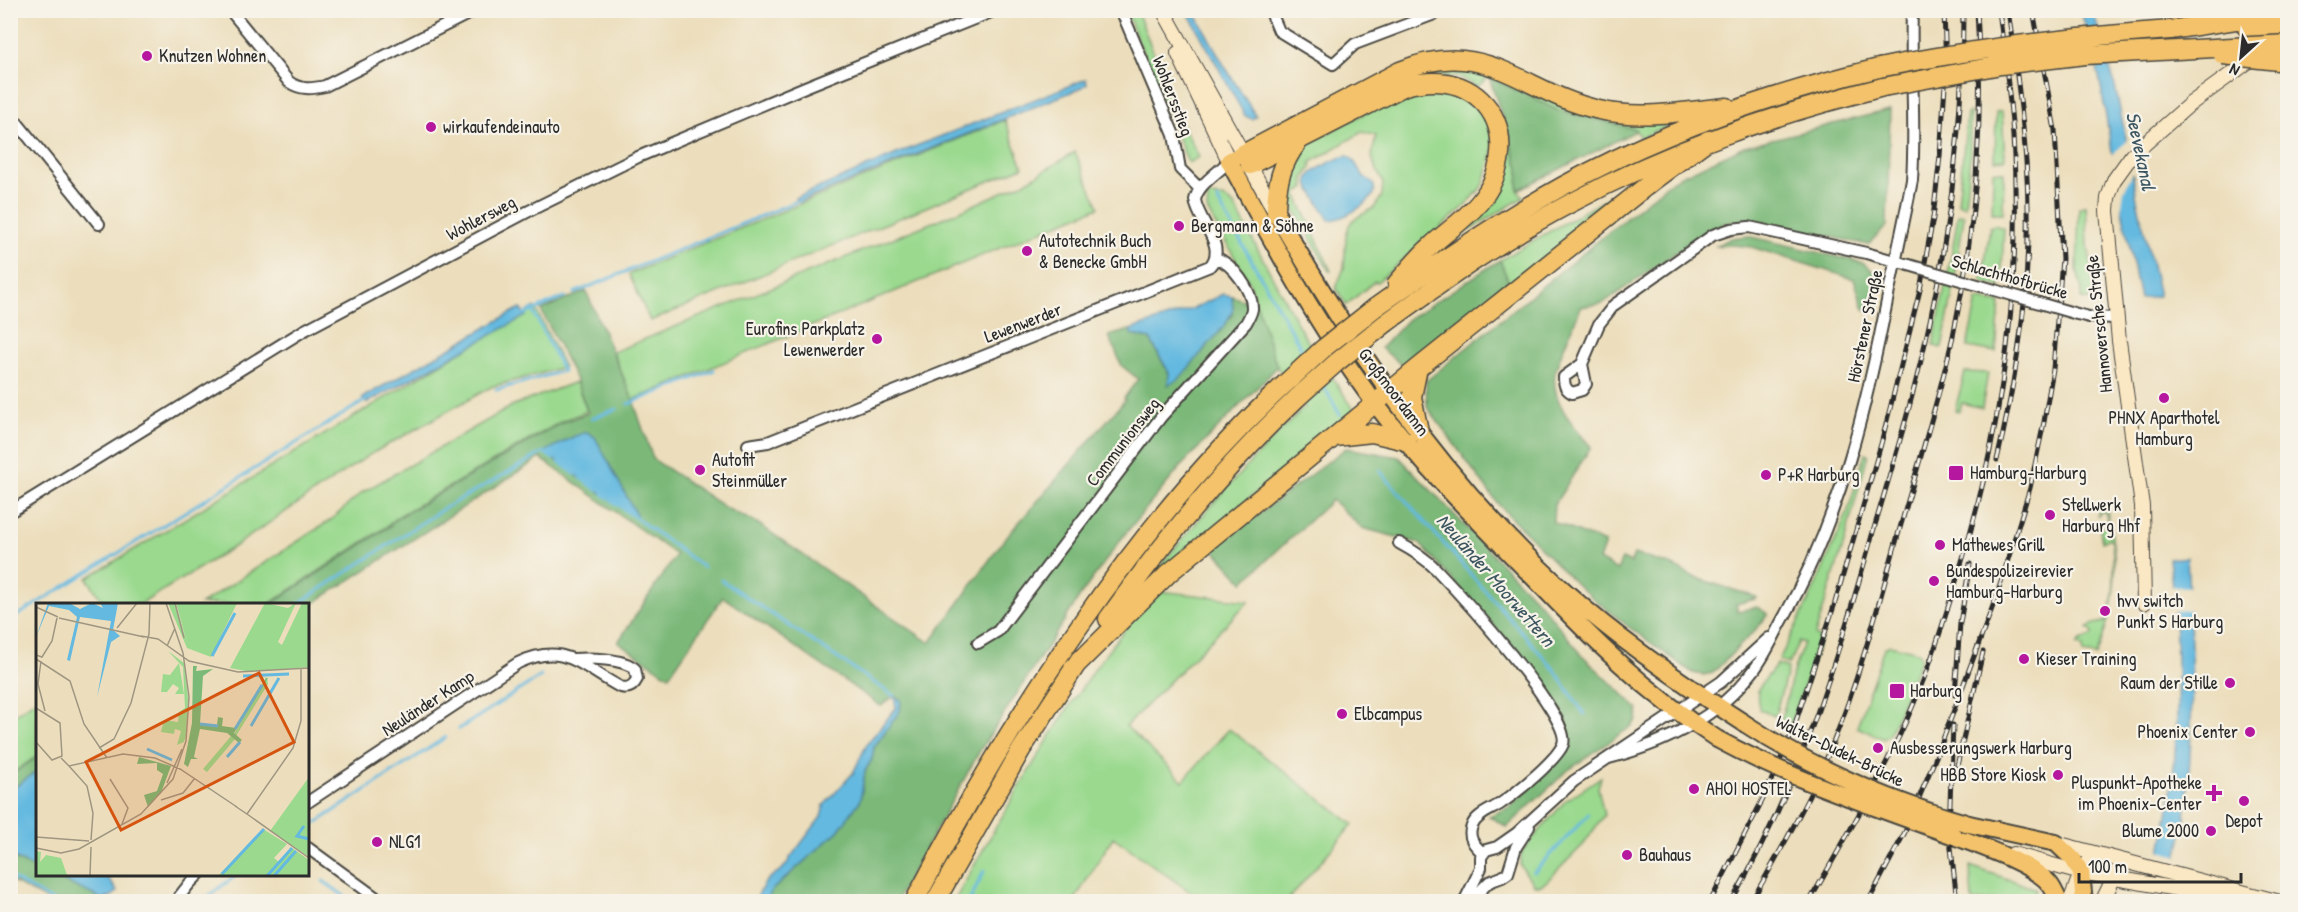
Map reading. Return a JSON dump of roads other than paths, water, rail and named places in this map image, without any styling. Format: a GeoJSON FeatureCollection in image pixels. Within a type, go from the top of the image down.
{"type":"FeatureCollection","features":[{"type":"Feature","properties":{"kind":"highway"},"geometry":{"type":"LineString","coordinates":[[2170,30],[2288,12]]}},
{"type":"Feature","properties":{"kind":"highway"},"geometry":{"type":"LineString","coordinates":[[914,902],[1005,742],[1058,659],[1113,580],[1199,471],[1324,348],[1376,307],[1463,246],[1563,186],[1646,146],[1753,105],[1879,68],[1991,48],[2080,36],[2170,30],[2288,27]]}},
{"type":"Feature","properties":{"kind":"highway"},"geometry":{"type":"LineString","coordinates":[[935,902],[1021,750],[1074,669],[1129,590],[1214,483],[1257,436],[1337,362],[1386,322],[1472,261],[1558,210],[1628,174],[1708,140],[1791,111],[1883,87],[2001,64],[2085,54],[2288,42]]}},
{"type":"Feature","properties":{"kind":"highway"},"geometry":{"type":"LineString","coordinates":[[2168,49],[2288,62]]}},
{"type":"Feature","properties":{"kind":"highway"},"geometry":{"type":"LineString","coordinates":[[1239,163],[1400,71],[1447,59],[1466,60],[1494,66],[1564,99],[1610,112],[1648,115],[1753,105]]}},
{"type":"Feature","properties":{"kind":"highway"},"geometry":{"type":"LineString","coordinates":[[1239,163],[1298,142],[1387,94],[1424,81],[1452,84],[1470,92],[1485,104],[1495,120],[1501,139],[1500,158],[1494,178],[1484,195],[1462,219],[1428,248],[1376,307]]}},
{"type":"Feature","properties":{"kind":"highway"},"geometry":{"type":"LineString","coordinates":[[1074,669],[1168,573],[1418,368],[1654,180],[1708,140]]}},
{"type":"Feature","properties":{"kind":"highway"},"geometry":{"type":"LineString","coordinates":[[1276,213],[1280,173],[1286,159],[1298,142]]}},
{"type":"Feature","properties":{"kind":"highway"},"geometry":{"type":"LineString","coordinates":[[1333,437],[1372,433],[1413,436],[1412,397],[1418,368]]}},
{"type":"Feature","properties":{"kind":"main road","name":"Großmoordamm"},"geometry":{"type":"LineString","coordinates":[[1161,10],[1239,163],[1298,286],[1466,507],[1590,636],[1647,689],[1694,724]]}},
{"type":"Feature","properties":{"kind":"main road","name":"Hannoversche Straße"},"geometry":{"type":"LineString","coordinates":[[2144,603],[2142,506],[2117,318],[2107,211],[2111,186],[2125,163],[2148,139],[2215,85],[2264,51],[2288,42]]}},
{"type":"Feature","properties":{"kind":"main road","name":"Hannoversche Straße"},"geometry":{"type":"LineString","coordinates":[[2215,85],[2288,50]]}},
{"type":"Feature","properties":{"kind":"main road","name":"Großmoordamm"},"geometry":{"type":"LineString","coordinates":[[1239,163],[1276,213],[1333,308],[1382,397]]}},
{"type":"Feature","properties":{"kind":"main road","name":"Großmoordamm"},"geometry":{"type":"LineString","coordinates":[[1413,436],[1554,582],[1637,650],[1718,706]]}},
{"type":"Feature","properties":{"kind":"main road","name":"Walter-Dudek-Brücke"},"geometry":{"type":"LineString","coordinates":[[1718,706],[1795,754],[1866,788],[1904,803],[1969,824],[2056,843],[2147,868],[2178,883]]}},
{"type":"Feature","properties":{"kind":"main road","name":"Walter-Dudek-Brücke"},"geometry":{"type":"LineString","coordinates":[[1694,724],[1757,760],[1969,842],[2039,875],[2053,888],[2059,902]]}},
{"type":"Feature","properties":{"kind":"main road","name":"Walter-Dudek-Brücke"},"geometry":{"type":"LineString","coordinates":[[1969,842],[2081,873],[2140,882],[2178,883]]}},
{"type":"Feature","properties":{"kind":"main road"},"geometry":{"type":"LineString","coordinates":[[2056,843],[2073,859],[2081,873],[2084,902]]}},
{"type":"Feature","properties":{"kind":"main road"},"geometry":{"type":"LineString","coordinates":[[2070,902],[2081,873],[2094,854]]}},
{"type":"Feature","properties":{"kind":"main road"},"geometry":{"type":"LineString","coordinates":[[2102,902],[2122,861],[2140,882]]}},
{"type":"Feature","properties":{"kind":"main road"},"geometry":{"type":"LineString","coordinates":[[2178,883],[2228,890],[2280,902]]}},
{"type":"Feature","properties":{"kind":"street"},"geometry":{"type":"LineString","coordinates":[[230,10],[289,82],[299,88],[311,89],[325,86],[476,10]]}},
{"type":"Feature","properties":{"kind":"street","name":"Wohlersweg"},"geometry":{"type":"LineString","coordinates":[[10,512],[303,331],[527,212],[638,157],[996,10]]}},
{"type":"Feature","properties":{"kind":"street","name":"Wohlersstieg"},"geometry":{"type":"LineString","coordinates":[[1121,10],[1174,135],[1180,169],[1199,188]]}},
{"type":"Feature","properties":{"kind":"street"},"geometry":{"type":"LineString","coordinates":[[1270,10],[1279,31],[1333,64],[1355,44],[1430,13],[1445,10]]}},
{"type":"Feature","properties":{"kind":"street","name":"Hörstener Straße"},"geometry":{"type":"LineString","coordinates":[[1609,758],[1655,744],[1694,724],[1718,706],[1752,673],[1764,656],[1808,573],[1850,460],[1874,370],[1912,180],[1914,156],[1910,58],[1912,10]]}},
{"type":"Feature","properties":{"kind":"street"},"geometry":{"type":"LineString","coordinates":[[10,114],[99,224]]}},
{"type":"Feature","properties":{"kind":"street"},"geometry":{"type":"LineString","coordinates":[[1216,258],[1214,241],[1201,220],[1196,206],[1196,194],[1199,188],[1215,176],[1239,163]]}},
{"type":"Feature","properties":{"kind":"street","name":"Schlachthofbrücke"},"geometry":{"type":"LineString","coordinates":[[1582,364],[1599,324],[1614,305],[1713,235],[1731,229],[1749,227],[1895,261],[2089,317],[2117,318]]}},
{"type":"Feature","properties":{"kind":"street","name":"Lewenwerder"},"geometry":{"type":"LineString","coordinates":[[748,445],[768,442],[1097,312],[1206,268],[1216,258]]}},
{"type":"Feature","properties":{"kind":"street","name":"Communionsweg"},"geometry":{"type":"LineString","coordinates":[[978,643],[998,631],[1161,417],[1246,323],[1252,308],[1248,293],[1227,263],[1216,258]]}},
{"type":"Feature","properties":{"kind":"street"},"geometry":{"type":"LineString","coordinates":[[1399,543],[1414,551],[1435,568],[1519,663],[1548,702],[1563,734],[1563,744],[1541,771],[1511,796],[1475,821],[1471,830],[1471,839],[1483,853]]}},
{"type":"Feature","properties":{"kind":"street","name":"Hörstener Straße"},"geometry":{"type":"LineString","coordinates":[[1536,817],[1574,781],[1701,695],[1741,665],[1776,632]]}},
{"type":"Feature","properties":{"kind":"street","name":"Neuländer Kamp"},"geometry":{"type":"LineString","coordinates":[[309,801],[518,663],[532,657],[547,654],[562,655],[573,659],[620,687],[631,687],[637,679],[635,669],[625,662],[573,659]]}},
{"type":"Feature","properties":{"kind":"street"},"geometry":{"type":"LineString","coordinates":[[1497,847],[1536,817]]}},
{"type":"Feature","properties":{"kind":"street"},"geometry":{"type":"LineString","coordinates":[[1469,902],[1494,879],[1505,875],[1510,869],[1516,847],[1536,817]]}},
{"type":"Feature","properties":{"kind":"street"},"geometry":{"type":"LineString","coordinates":[[1494,879],[1486,876],[1481,868],[1480,860],[1483,853],[1489,848],[1497,847],[1505,850],[1511,862]]}},
{"type":"Feature","properties":{"kind":"street"},"geometry":{"type":"LineString","coordinates":[[309,849],[382,902]]}},
{"type":"Feature","properties":{"kind":"street"},"geometry":{"type":"LineString","coordinates":[[1464,902],[1481,868]]}},
{"type":"Feature","properties":{"kind":"street"},"geometry":{"type":"LineString","coordinates":[[175,902],[197,876]]}},
{"type":"Feature","properties":{"kind":"water"},"geometry":{"type":"Polygon","coordinates":[[[1187,11],[1194,11],[1256,116],[1252,119],[1245,116],[1187,11]]]}},
{"type":"Feature","properties":{"kind":"water"},"geometry":{"type":"Polygon","coordinates":[[[2081,11],[2093,11],[2114,82],[2159,296],[2140,299],[2099,76],[2081,11]]]}},
{"type":"Feature","properties":{"kind":"water"},"geometry":{"type":"Polygon","coordinates":[[[1086,79],[1087,84],[1081,88],[799,202],[795,198],[906,150],[1086,79]]]}},
{"type":"Feature","properties":{"kind":"water"},"geometry":{"type":"Polygon","coordinates":[[[1348,156],[1354,161],[1364,178],[1373,183],[1374,194],[1354,211],[1329,220],[1309,186],[1308,179],[1321,167],[1348,156]]]}},
{"type":"Feature","properties":{"kind":"water"},"geometry":{"type":"Polygon","coordinates":[[[1223,294],[1232,296],[1233,309],[1226,324],[1179,379],[1168,385],[1169,373],[1150,339],[1132,335],[1130,330],[1192,309],[1223,294]]]}},
{"type":"Feature","properties":{"kind":"water"},"geometry":{"type":"Polygon","coordinates":[[[520,308],[526,316],[367,403],[362,398],[520,308]]]}},
{"type":"Feature","properties":{"kind":"water"},"geometry":{"type":"Polygon","coordinates":[[[587,432],[595,437],[636,514],[636,518],[544,452],[587,432]]]}},
{"type":"Feature","properties":{"kind":"water"},"geometry":{"type":"Polygon","coordinates":[[[2187,557],[2192,687],[2184,828],[2166,901],[2150,902],[2168,815],[2176,741],[2177,650],[2169,559],[2187,557]]]}},
{"type":"Feature","properties":{"kind":"water"},"geometry":{"type":"Polygon","coordinates":[[[894,696],[901,700],[900,711],[874,747],[872,759],[865,771],[860,801],[838,831],[771,891],[767,901],[755,901],[765,883],[788,863],[821,817],[824,805],[853,773],[867,744],[896,708],[894,696]]]}},
{"type":"Feature","properties":{"kind":"water"},"geometry":{"type":"Polygon","coordinates":[[[36,772],[36,869],[10,856],[11,790],[36,772]]]}},
{"type":"Feature","properties":{"kind":"water"},"geometry":{"type":"Polygon","coordinates":[[[52,876],[107,876],[117,891],[112,896],[102,899],[52,876]]]}},
{"type":"Feature","properties":{"kind":"waterway"},"geometry":{"type":"LineString","coordinates":[[10,21],[22,10]]}},
{"type":"Feature","properties":{"kind":"waterway","name":"Neuländer Moorwettern"},"geometry":{"type":"LineString","coordinates":[[1218,199],[1306,357]]}},
{"type":"Feature","properties":{"kind":"waterway"},"geometry":{"type":"LineString","coordinates":[[574,293],[800,200]]}},
{"type":"Feature","properties":{"kind":"waterway"},"geometry":{"type":"LineString","coordinates":[[522,315],[565,297]]}},
{"type":"Feature","properties":{"kind":"waterway"},"geometry":{"type":"LineString","coordinates":[[496,390],[563,371],[532,309]]}},
{"type":"Feature","properties":{"kind":"waterway"},"geometry":{"type":"LineString","coordinates":[[628,404],[714,370]]}},
{"type":"Feature","properties":{"kind":"waterway","name":"Neuländer Moorwettern"},"geometry":{"type":"LineString","coordinates":[[1322,383],[1340,415]]}},
{"type":"Feature","properties":{"kind":"waterway"},"geometry":{"type":"LineString","coordinates":[[38,603],[366,400]]}},
{"type":"Feature","properties":{"kind":"waterway"},"geometry":{"type":"LineString","coordinates":[[592,418],[617,409]]}},
{"type":"Feature","properties":{"kind":"waterway"},"geometry":{"type":"LineString","coordinates":[[300,603],[443,509],[544,452],[553,459]]}},
{"type":"Feature","properties":{"kind":"waterway"},"geometry":{"type":"LineString","coordinates":[[559,462],[575,474]]}},
{"type":"Feature","properties":{"kind":"waterway","name":"Neuländer Moorwettern"},"geometry":{"type":"LineString","coordinates":[[1379,470],[1555,670],[1584,714]]}},
{"type":"Feature","properties":{"kind":"waterway"},"geometry":{"type":"LineString","coordinates":[[581,478],[597,490]]}},
{"type":"Feature","properties":{"kind":"waterway"},"geometry":{"type":"LineString","coordinates":[[603,494],[703,567]]}},
{"type":"Feature","properties":{"kind":"waterway"},"geometry":{"type":"LineString","coordinates":[[721,580],[894,696]]}},
{"type":"Feature","properties":{"kind":"waterway"},"geometry":{"type":"LineString","coordinates":[[10,620],[36,604]]}},
{"type":"Feature","properties":{"kind":"waterway"},"geometry":{"type":"LineString","coordinates":[[459,729],[541,676]]}},
{"type":"Feature","properties":{"kind":"waterway"},"geometry":{"type":"LineString","coordinates":[[313,825],[446,737]]}},
{"type":"Feature","properties":{"kind":"waterway","name":"Neuländer Moorwettern"},"geometry":{"type":"LineString","coordinates":[[1534,872],[1589,814]]}},
{"type":"Feature","properties":{"kind":"waterway"},"geometry":{"type":"LineString","coordinates":[[969,902],[984,871]]}},
{"type":"Feature","properties":{"kind":"waterway"},"geometry":{"type":"LineString","coordinates":[[205,902],[211,894],[235,876]]}},
{"type":"Feature","properties":{"kind":"waterway"},"geometry":{"type":"LineString","coordinates":[[10,877],[54,902]]}},
{"type":"Feature","properties":{"kind":"waterway"},"geometry":{"type":"LineString","coordinates":[[323,881],[353,902]]}},
{"type":"Feature","properties":{"kind":"waterway","name":"Neuländer Moorwettern"},"geometry":{"type":"LineString","coordinates":[[1506,902],[1510,898]]}},
{"type":"Feature","properties":{"kind":"railway"},"geometry":{"type":"LineString","coordinates":[[1710,902],[1763,799],[1791,736],[1834,606],[1881,444],[1920,290],[1933,218],[1946,71],[1944,10]]}},
{"type":"Feature","properties":{"kind":"railway"},"geometry":{"type":"LineString","coordinates":[[1731,902],[1777,814],[1814,722],[1845,627],[1912,398],[1931,316],[1945,240],[1955,164],[1961,87],[1963,10]]}},
{"type":"Feature","properties":{"kind":"railway"},"geometry":{"type":"LineString","coordinates":[[1751,902],[1816,782],[1854,686],[1948,359],[1961,296],[1973,215],[1979,133],[1977,10]]}},
{"type":"Feature","properties":{"kind":"railway"},"geometry":{"type":"LineString","coordinates":[[1809,902],[1878,779],[1920,689],[1936,646],[1970,533],[1996,422],[2011,308],[2015,193],[2009,89],[1999,10]]}},
{"type":"Feature","properties":{"kind":"railway"},"geometry":{"type":"LineString","coordinates":[[1997,460],[2011,397],[2021,334],[2028,238],[2024,133],[2008,10]]}},
{"type":"Feature","properties":{"kind":"railway"},"geometry":{"type":"LineString","coordinates":[[1868,902],[1905,832],[1942,742],[1997,595],[2030,488],[2044,422],[2053,369],[2062,259],[2055,130],[2033,10]]}},
{"type":"Feature","properties":{"kind":"railway"},"geometry":{"type":"LineString","coordinates":[[1955,695],[1960,623],[1970,564]]}},
{"type":"Feature","properties":{"kind":"railway"},"geometry":{"type":"LineString","coordinates":[[1957,766],[1983,652]]}},
{"type":"Feature","properties":{"kind":"railway"},"geometry":{"type":"LineString","coordinates":[[1953,725],[1949,829],[1957,902]]}},
{"type":"Feature","properties":{"kind":"place","name":"Knutzen Wohnen"},"geometry":{"type":"Point","coordinates":[147,56]}},
{"type":"Feature","properties":{"kind":"place","name":"wirkaufendeinauto"},"geometry":{"type":"Point","coordinates":[431,127]}},
{"type":"Feature","properties":{"kind":"place","name":"Bergmann & Söhne"},"geometry":{"type":"Point","coordinates":[1179,226]}},
{"type":"Feature","properties":{"kind":"place","name":"Autotechnik Buch & Benecke GmbH"},"geometry":{"type":"Point","coordinates":[1027,251]}},
{"type":"Feature","properties":{"kind":"place","name":"Eurofins Parkplatz Lewenwerder"},"geometry":{"type":"Point","coordinates":[877,339]}},
{"type":"Feature","properties":{"kind":"place","name":"PHNX Aparthotel Hamburg"},"geometry":{"type":"Point","coordinates":[2164,398]}},
{"type":"Feature","properties":{"kind":"place","name":"Autofit Steinmüller"},"geometry":{"type":"Point","coordinates":[700,470]}},
{"type":"Feature","properties":{"kind":"place","name":"Hamburg-Harburg"},"geometry":{"type":"Point","coordinates":[1956,473]}},
{"type":"Feature","properties":{"kind":"place","name":"P+R Harburg"},"geometry":{"type":"Point","coordinates":[1766,475]}},
{"type":"Feature","properties":{"kind":"place","name":"Stellwerk Harburg Hhf"},"geometry":{"type":"Point","coordinates":[2050,515]}},
{"type":"Feature","properties":{"kind":"place","name":"Mathewes Grill"},"geometry":{"type":"Point","coordinates":[1940,545]}},
{"type":"Feature","properties":{"kind":"place","name":"Bundespolizeirevier Hamburg-Harburg"},"geometry":{"type":"Point","coordinates":[1934,581]}},
{"type":"Feature","properties":{"kind":"place","name":"hvv switch Punkt S Harburg"},"geometry":{"type":"Point","coordinates":[2105,611]}},
{"type":"Feature","properties":{"kind":"place","name":"Kieser Training"},"geometry":{"type":"Point","coordinates":[2024,659]}},
{"type":"Feature","properties":{"kind":"place","name":"Raum der Stille"},"geometry":{"type":"Point","coordinates":[2230,683]}},
{"type":"Feature","properties":{"kind":"place","name":"Harburg"},"geometry":{"type":"Point","coordinates":[1897,691]}},
{"type":"Feature","properties":{"kind":"place","name":"Elbcampus"},"geometry":{"type":"Point","coordinates":[1342,714]}},
{"type":"Feature","properties":{"kind":"place","name":"Phoenix Center"},"geometry":{"type":"Point","coordinates":[2250,732]}},
{"type":"Feature","properties":{"kind":"place","name":"Ausbesserungswerk Harburg"},"geometry":{"type":"Point","coordinates":[1878,748]}},
{"type":"Feature","properties":{"kind":"place","name":"HBB Store Kiosk"},"geometry":{"type":"Point","coordinates":[2058,775]}},
{"type":"Feature","properties":{"kind":"place","name":"AHOI HOSTEL"},"geometry":{"type":"Point","coordinates":[1694,789]}},
{"type":"Feature","properties":{"kind":"place","name":"Pluspunkt-Apotheke im Phoenix-Center"},"geometry":{"type":"Point","coordinates":[2214,793]}},
{"type":"Feature","properties":{"kind":"place","name":"Depot"},"geometry":{"type":"Point","coordinates":[2244,801]}},
{"type":"Feature","properties":{"kind":"place","name":"Blume 2000"},"geometry":{"type":"Point","coordinates":[2211,831]}},
{"type":"Feature","properties":{"kind":"place","name":"NLG1"},"geometry":{"type":"Point","coordinates":[377,842]}},
{"type":"Feature","properties":{"kind":"place","name":"Bauhaus"},"geometry":{"type":"Point","coordinates":[1627,855]}},
{"type":"Feature","properties":{"kind":"water label","name":"Seevekanal"},"geometry":{"type":"Point","coordinates":[2141,151]}}]}
